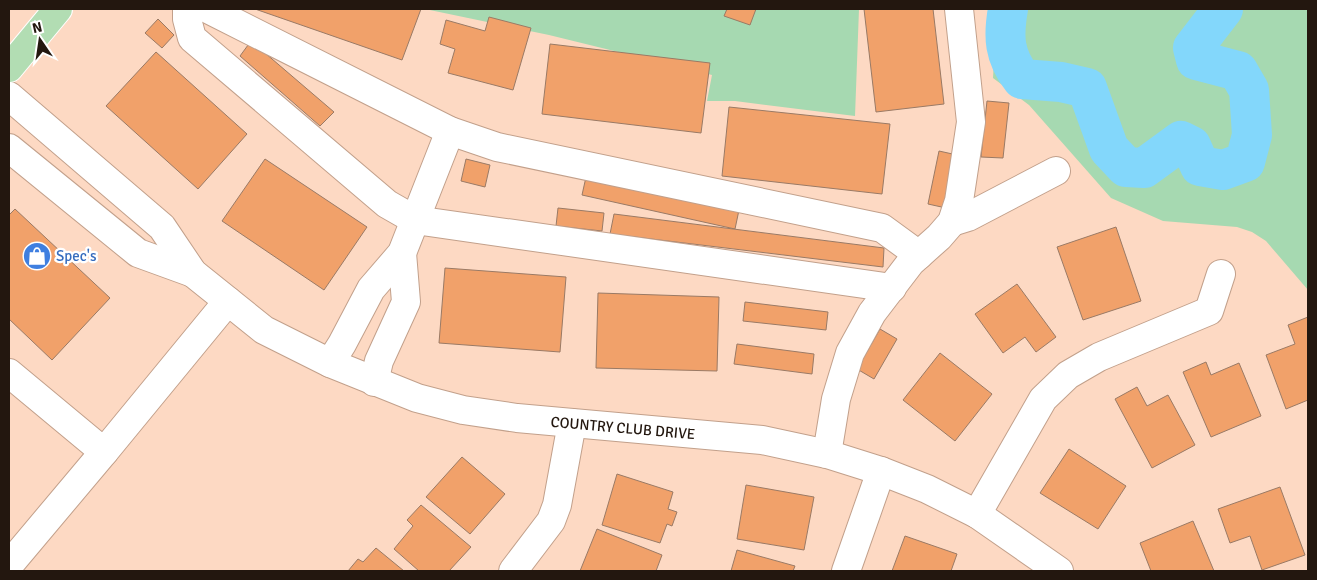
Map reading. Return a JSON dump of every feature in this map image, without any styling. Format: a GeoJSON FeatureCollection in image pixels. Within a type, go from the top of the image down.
{"type":"FeatureCollection","features":[{"type":"Feature","properties":{"kind":"main road"},"geometry":{"type":"LineString","coordinates":[[9,68],[58,9]]}},
{"type":"Feature","properties":{"kind":"street"},"geometry":{"type":"LineString","coordinates":[[187,9],[187,19],[192,38],[387,204],[415,220],[892,288]]}},
{"type":"Feature","properties":{"kind":"street"},"geometry":{"type":"LineString","coordinates":[[208,9],[450,131],[497,147],[882,228],[919,255]]}},
{"type":"Feature","properties":{"kind":"street"},"geometry":{"type":"LineString","coordinates":[[827,454],[836,399],[850,353],[872,313],[911,262],[939,237],[952,222],[959,202],[971,122],[959,9]]}},
{"type":"Feature","properties":{"kind":"street","name":"COUNTRY CLUB DRIVE"},"geometry":{"type":"LineString","coordinates":[[9,96],[162,227],[193,273],[264,330],[374,382],[417,398],[463,410],[572,424],[762,440],[827,454],[881,471],[927,489],[977,514],[1059,571]]}},
{"type":"Feature","properties":{"kind":"street"},"geometry":{"type":"LineString","coordinates":[[330,362],[342,344],[371,289],[402,253],[450,131]]}},
{"type":"Feature","properties":{"kind":"street","name":"COUNTRY CLUB DRIVE"},"geometry":{"type":"LineString","coordinates":[[9,148],[138,253],[193,273]]}},
{"type":"Feature","properties":{"kind":"street"},"geometry":{"type":"LineString","coordinates":[[952,222],[968,217],[1056,171]]}},
{"type":"Feature","properties":{"kind":"street"},"geometry":{"type":"LineString","coordinates":[[96,219],[120,191]]}},
{"type":"Feature","properties":{"kind":"street"},"geometry":{"type":"LineString","coordinates":[[374,382],[379,361],[406,302],[402,253]]}},
{"type":"Feature","properties":{"kind":"street"},"geometry":{"type":"LineString","coordinates":[[977,514],[1043,399],[1068,375],[1099,357],[1209,311],[1220,274]]}},
{"type":"Feature","properties":{"kind":"street"},"geometry":{"type":"LineString","coordinates":[[9,565],[228,301]]}},
{"type":"Feature","properties":{"kind":"street"},"geometry":{"type":"LineString","coordinates":[[9,373],[104,452]]}},
{"type":"Feature","properties":{"kind":"street"},"geometry":{"type":"LineString","coordinates":[[512,571],[551,521],[557,505],[572,424]]}},
{"type":"Feature","properties":{"kind":"street"},"geometry":{"type":"LineString","coordinates":[[846,571],[881,471]]}},
{"type":"Feature","properties":{"kind":"green space"},"geometry":{"type":"Polygon","coordinates":[[[425,9],[859,9],[855,116],[735,101],[707,101],[712,75],[549,35],[425,9]]]}},
{"type":"Feature","properties":{"kind":"green space"},"geometry":{"type":"Polygon","coordinates":[[[997,9],[1308,9],[1308,290],[1266,241],[1252,232],[1237,227],[1163,221],[1111,198],[1029,105],[993,78],[997,9]]]}},
{"type":"Feature","properties":{"kind":"building"},"geometry":{"type":"Polygon","coordinates":[[[255,9],[421,9],[402,60],[255,9]]]}},
{"type":"Feature","properties":{"kind":"building"},"geometry":{"type":"Polygon","coordinates":[[[727,9],[756,9],[750,25],[724,16],[727,9]]]}},
{"type":"Feature","properties":{"kind":"building"},"geometry":{"type":"Polygon","coordinates":[[[864,9],[933,9],[944,104],[876,112],[864,9]]]}},
{"type":"Feature","properties":{"kind":"building"},"geometry":{"type":"Polygon","coordinates":[[[489,17],[531,28],[513,90],[448,73],[455,49],[440,44],[446,20],[485,31],[489,17]]]}},
{"type":"Feature","properties":{"kind":"building"},"geometry":{"type":"Polygon","coordinates":[[[158,19],[174,35],[162,48],[145,33],[158,19]]]}},
{"type":"Feature","properties":{"kind":"building"},"geometry":{"type":"Polygon","coordinates":[[[251,41],[334,112],[320,126],[240,56],[251,41]]]}},
{"type":"Feature","properties":{"kind":"building"},"geometry":{"type":"Polygon","coordinates":[[[550,44],[710,63],[701,133],[542,114],[550,44]]]}},
{"type":"Feature","properties":{"kind":"building"},"geometry":{"type":"Polygon","coordinates":[[[156,52],[247,134],[198,189],[106,106],[156,52]]]}},
{"type":"Feature","properties":{"kind":"building"},"geometry":{"type":"Polygon","coordinates":[[[987,101],[1009,103],[1003,158],[981,157],[987,101]]]}},
{"type":"Feature","properties":{"kind":"building"},"geometry":{"type":"Polygon","coordinates":[[[729,107],[890,124],[882,194],[722,176],[729,107]]]}},
{"type":"Feature","properties":{"kind":"building"},"geometry":{"type":"Polygon","coordinates":[[[939,151],[957,155],[946,208],[928,204],[939,151]]]}},
{"type":"Feature","properties":{"kind":"building"},"geometry":{"type":"Polygon","coordinates":[[[265,159],[367,227],[324,290],[222,221],[265,159]]]}},
{"type":"Feature","properties":{"kind":"building"},"geometry":{"type":"Polygon","coordinates":[[[466,159],[490,165],[485,187],[461,181],[466,159]]]}},
{"type":"Feature","properties":{"kind":"building"},"geometry":{"type":"Polygon","coordinates":[[[586,177],[739,210],[735,229],[582,195],[586,177]]]}},
{"type":"Feature","properties":{"kind":"building"},"geometry":{"type":"Polygon","coordinates":[[[558,208],[604,213],[602,231],[556,226],[558,208]]]}},
{"type":"Feature","properties":{"kind":"building","name":"Spec's"},"geometry":{"type":"Polygon","coordinates":[[[15,209],[110,298],[52,360],[9,319],[9,215],[15,209]]]}},
{"type":"Feature","properties":{"kind":"building"},"geometry":{"type":"Polygon","coordinates":[[[614,214],[884,248],[883,267],[610,234],[614,214]]]}},
{"type":"Feature","properties":{"kind":"building"},"geometry":{"type":"Polygon","coordinates":[[[1116,227],[1141,301],[1083,320],[1057,247],[1116,227]]]}},
{"type":"Feature","properties":{"kind":"building"},"geometry":{"type":"Polygon","coordinates":[[[445,268],[566,277],[560,352],[439,343],[445,268]]]}},
{"type":"Feature","properties":{"kind":"building"},"geometry":{"type":"Polygon","coordinates":[[[1017,284],[1056,337],[1036,352],[1025,337],[1003,353],[975,314],[1017,284]]]}},
{"type":"Feature","properties":{"kind":"building"},"geometry":{"type":"Polygon","coordinates":[[[598,293],[719,297],[717,371],[596,368],[598,293]]]}},
{"type":"Feature","properties":{"kind":"building"},"geometry":{"type":"Polygon","coordinates":[[[745,302],[828,312],[826,330],[743,321],[745,302]]]}},
{"type":"Feature","properties":{"kind":"building"},"geometry":{"type":"Polygon","coordinates":[[[1308,317],[1308,400],[1286,409],[1266,355],[1295,344],[1288,325],[1308,317]]]}},
{"type":"Feature","properties":{"kind":"building"},"geometry":{"type":"Polygon","coordinates":[[[880,329],[897,339],[874,379],[857,369],[880,329]]]}},
{"type":"Feature","properties":{"kind":"building"},"geometry":{"type":"Polygon","coordinates":[[[737,344],[814,354],[812,374],[734,364],[737,344]]]}},
{"type":"Feature","properties":{"kind":"building"},"geometry":{"type":"Polygon","coordinates":[[[940,353],[992,394],[955,441],[903,400],[940,353]]]}},
{"type":"Feature","properties":{"kind":"building"},"geometry":{"type":"Polygon","coordinates":[[[1206,362],[1211,375],[1239,363],[1261,416],[1211,437],[1183,372],[1206,362]]]}},
{"type":"Feature","properties":{"kind":"building"},"geometry":{"type":"Polygon","coordinates":[[[1137,387],[1147,406],[1168,395],[1195,445],[1152,468],[1115,399],[1137,387]]]}},
{"type":"Feature","properties":{"kind":"building"},"geometry":{"type":"Polygon","coordinates":[[[1069,449],[1126,486],[1098,529],[1040,493],[1069,449]]]}},
{"type":"Feature","properties":{"kind":"building"},"geometry":{"type":"Polygon","coordinates":[[[462,457],[505,494],[470,534],[426,497],[462,457]]]}},
{"type":"Feature","properties":{"kind":"building"},"geometry":{"type":"Polygon","coordinates":[[[617,474],[673,492],[668,509],[677,512],[672,526],[667,524],[660,543],[602,525],[617,474]]]}},
{"type":"Feature","properties":{"kind":"building"},"geometry":{"type":"Polygon","coordinates":[[[746,485],[814,497],[804,550],[737,539],[746,485]]]}},
{"type":"Feature","properties":{"kind":"building"},"geometry":{"type":"Polygon","coordinates":[[[1280,487],[1305,555],[1262,570],[1250,536],[1230,543],[1218,509],[1280,487]]]}},
{"type":"Feature","properties":{"kind":"building"},"geometry":{"type":"Polygon","coordinates":[[[421,505],[471,547],[449,571],[419,571],[394,549],[413,526],[407,520],[421,505]]]}},
{"type":"Feature","properties":{"kind":"building"},"geometry":{"type":"Polygon","coordinates":[[[1193,521],[1214,571],[1151,571],[1140,543],[1193,521]]]}},
{"type":"Feature","properties":{"kind":"building"},"geometry":{"type":"Polygon","coordinates":[[[597,529],[662,555],[656,571],[580,571],[597,529]]]}},
{"type":"Feature","properties":{"kind":"building"},"geometry":{"type":"Polygon","coordinates":[[[905,536],[957,554],[951,571],[892,571],[905,536]]]}},
{"type":"Feature","properties":{"kind":"building"},"geometry":{"type":"Polygon","coordinates":[[[376,548],[404,571],[348,571],[358,559],[363,562],[376,548]]]}},
{"type":"Feature","properties":{"kind":"building"},"geometry":{"type":"Polygon","coordinates":[[[737,550],[795,566],[793,571],[731,571],[737,550]]]}},
{"type":"Feature","properties":{"kind":"waterway"},"geometry":{"type":"LineString","coordinates":[[1008,9],[1006,46],[1016,71],[1022,79],[1061,82],[1087,88],[1109,149],[1126,167],[1144,168],[1181,141],[1191,146],[1200,166],[1223,170],[1245,162],[1252,135],[1249,90],[1238,71],[1196,60],[1193,48],[1223,9]]}},
{"type":"Feature","properties":{"kind":"place","name":"Spec's"},"geometry":{"type":"Point","coordinates":[37,256]}}]}
